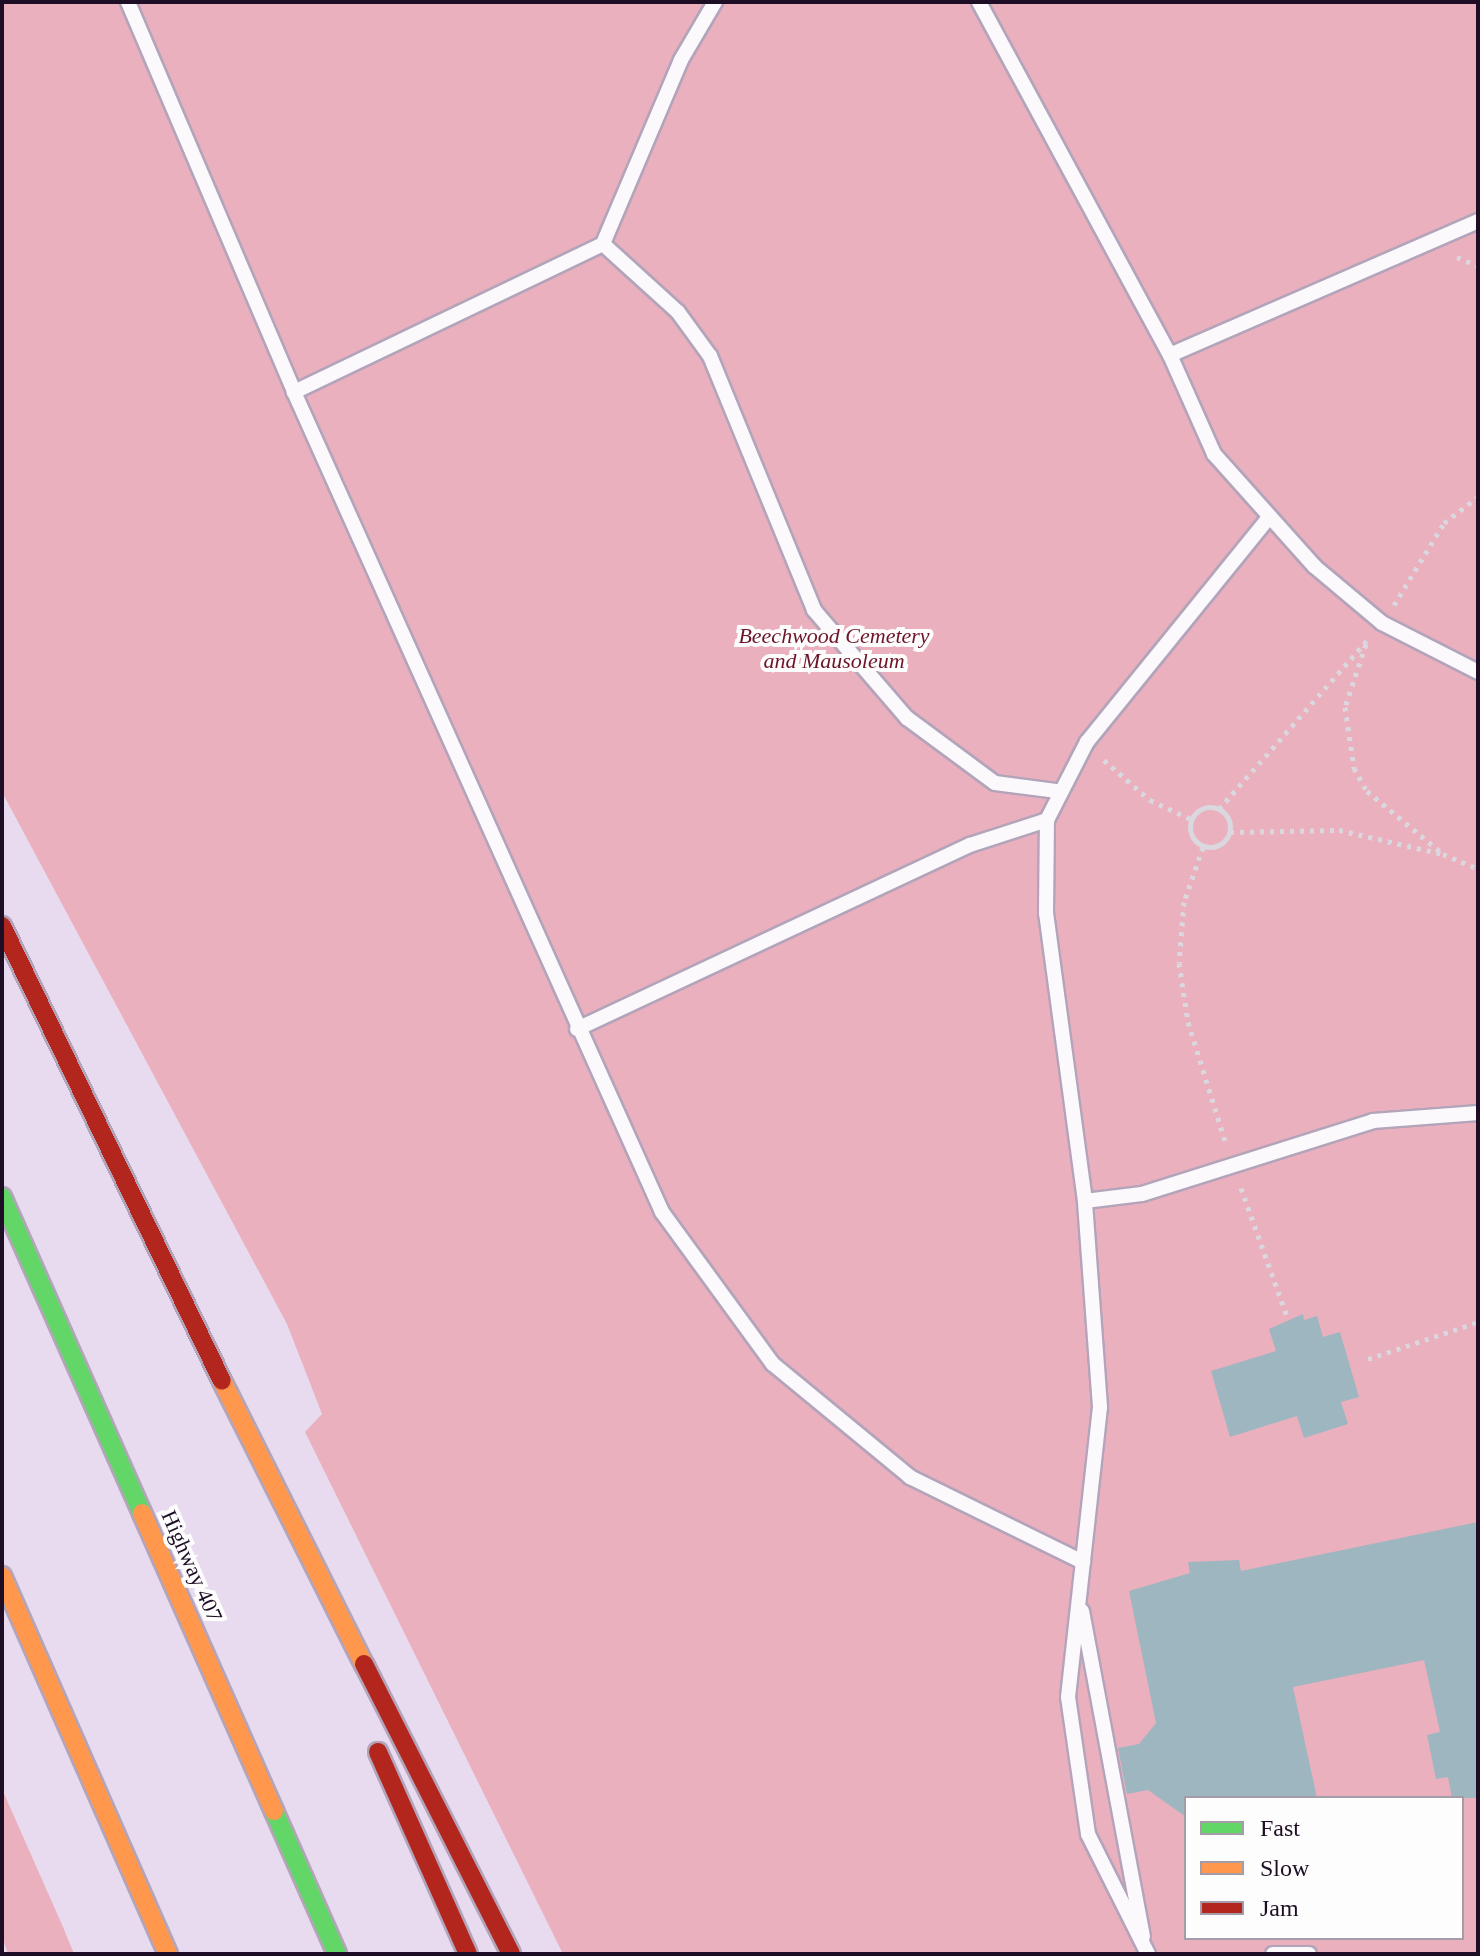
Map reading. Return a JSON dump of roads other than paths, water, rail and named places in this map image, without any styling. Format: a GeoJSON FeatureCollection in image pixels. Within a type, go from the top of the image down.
{"type":"FeatureCollection","features":[{"type":"Feature","properties":{"kind":"highway"},"geometry":{"type":"LineString","coordinates":[[2,926],[243,1424],[511,1954]]}},
{"type":"Feature","properties":{"kind":"highway","name":"Highway 407"},"geometry":{"type":"LineString","coordinates":[[2,1197],[337,1954]]}},
{"type":"Feature","properties":{"kind":"highway"},"geometry":{"type":"LineString","coordinates":[[243,1424],[342,1668]]}},
{"type":"Feature","properties":{"kind":"highway"},"geometry":{"type":"LineString","coordinates":[[2,1576],[167,1954]]}},
{"type":"Feature","properties":{"kind":"highway"},"geometry":{"type":"LineString","coordinates":[[372,1740],[468,1954]]}},
{"type":"Feature","properties":{"kind":"lane"},"geometry":{"type":"LineString","coordinates":[[128,2],[294,392],[577,1029],[662,1212],[773,1364],[910,1477],[1083,1562]]}},
{"type":"Feature","properties":{"kind":"lane"},"geometry":{"type":"LineString","coordinates":[[294,392],[603,244],[681,60],[715,2]]}},
{"type":"Feature","properties":{"kind":"lane"},"geometry":{"type":"LineString","coordinates":[[979,2],[1170,355],[1214,454],[1267,520],[1382,623],[1478,672]]}},
{"type":"Feature","properties":{"kind":"lane"},"geometry":{"type":"LineString","coordinates":[[1170,355],[1478,221]]}},
{"type":"Feature","properties":{"kind":"lane"},"geometry":{"type":"LineString","coordinates":[[603,244],[678,312],[710,356],[814,610],[907,718],[995,783],[1057,791]]}},
{"type":"Feature","properties":{"kind":"lane"},"geometry":{"type":"LineString","coordinates":[[1147,1953],[1088,1834],[1078,1787],[1068,1697],[1100,1407],[1085,1201],[1046,913],[1047,820],[1057,791],[1087,742],[1267,520]]}},
{"type":"Feature","properties":{"kind":"lane"},"geometry":{"type":"LineString","coordinates":[[577,1029],[970,845],[1047,820]]}},
{"type":"Feature","properties":{"kind":"lane"},"geometry":{"type":"LineString","coordinates":[[1085,1201],[1142,1194],[1234,1168],[1373,1121],[1478,1113]]}},
{"type":"Feature","properties":{"kind":"lane"},"geometry":{"type":"LineString","coordinates":[[1079,1595],[1147,1953]]}},
{"type":"Feature","properties":{"kind":"lane"},"geometry":{"type":"LineString","coordinates":[[1273,1954],[1309,1954]]}},
{"type":"Feature","properties":{"kind":"park label","name":"Beechwood Cemetery and Mausoleum"},"geometry":{"type":"Point","coordinates":[834,648]}}]}
